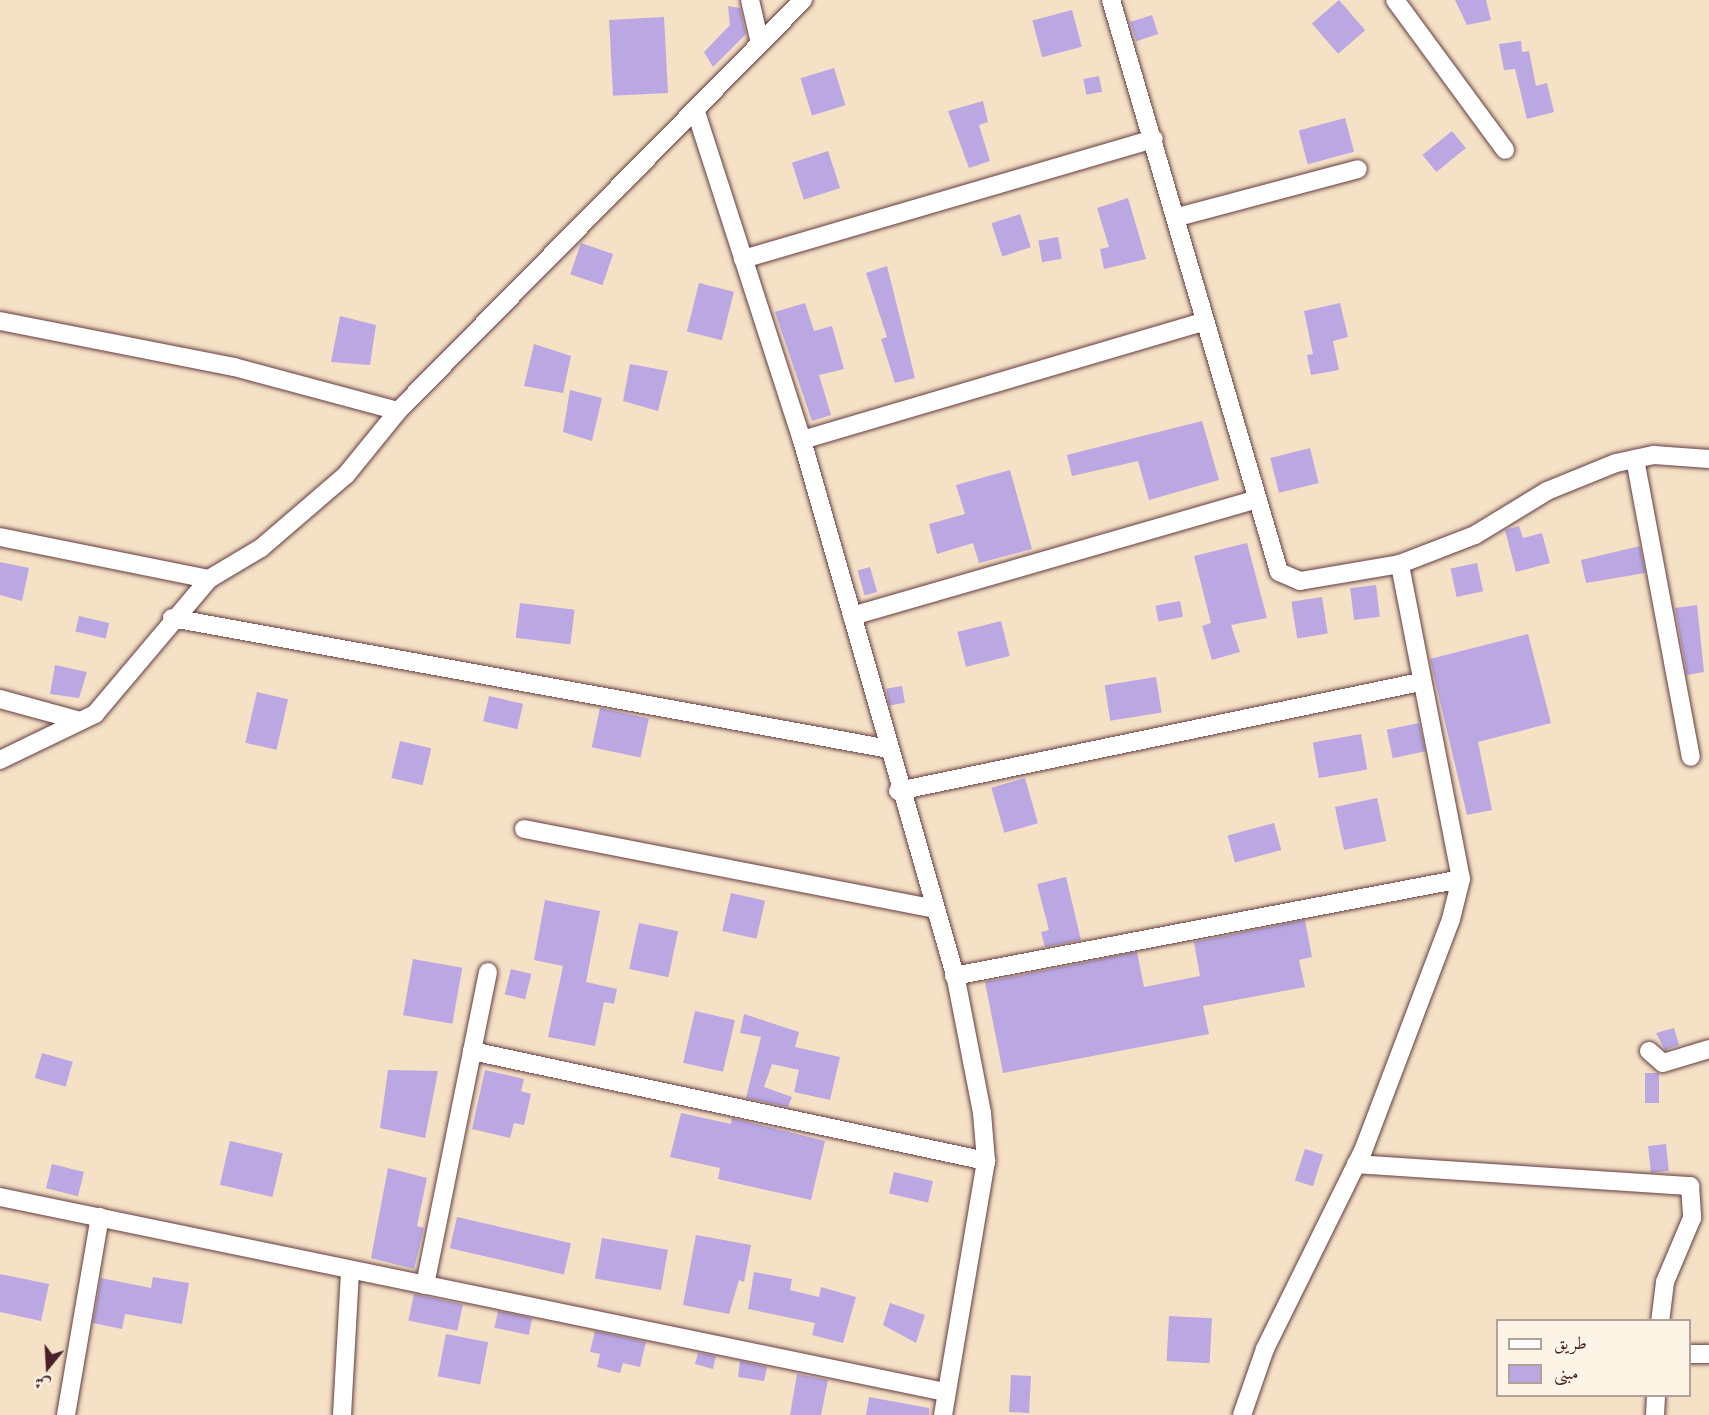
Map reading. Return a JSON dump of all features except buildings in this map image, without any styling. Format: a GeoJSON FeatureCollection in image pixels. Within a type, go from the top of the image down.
{"type":"FeatureCollection","features":[{"type":"Feature","properties":{"kind":"street"},"geometry":{"type":"LineString","coordinates":[[750,0],[759,39]]}},
{"type":"Feature","properties":{"kind":"street"},"geometry":{"type":"LineString","coordinates":[[0,760],[77,720],[95,714],[172,618],[209,579],[261,548],[346,476],[398,411],[696,112],[759,39],[803,0]]}},
{"type":"Feature","properties":{"kind":"street"},"geometry":{"type":"LineString","coordinates":[[1111,0],[1178,217],[1203,322],[1255,500],[1279,572],[1300,581],[1400,564],[1475,535],[1547,491],[1635,459],[1709,459]]}},
{"type":"Feature","properties":{"kind":"street"},"geometry":{"type":"LineString","coordinates":[[1395,0],[1505,150]]}},
{"type":"Feature","properties":{"kind":"street"},"geometry":{"type":"LineString","coordinates":[[696,112],[802,440],[889,749],[898,792],[954,976],[986,1161],[945,1392],[943,1415]]}},
{"type":"Feature","properties":{"kind":"street"},"geometry":{"type":"LineString","coordinates":[[743,259],[1154,139]]}},
{"type":"Feature","properties":{"kind":"street"},"geometry":{"type":"LineString","coordinates":[[1178,217],[1358,169]]}},
{"type":"Feature","properties":{"kind":"street"},"geometry":{"type":"LineString","coordinates":[[0,321],[234,367],[398,411]]}},
{"type":"Feature","properties":{"kind":"street"},"geometry":{"type":"LineString","coordinates":[[802,440],[1203,322]]}},
{"type":"Feature","properties":{"kind":"street"},"geometry":{"type":"LineString","coordinates":[[1635,459],[1691,757]]}},
{"type":"Feature","properties":{"kind":"street"},"geometry":{"type":"LineString","coordinates":[[852,616],[1255,500]]}},
{"type":"Feature","properties":{"kind":"street"},"geometry":{"type":"LineString","coordinates":[[0,537],[209,579]]}},
{"type":"Feature","properties":{"kind":"street"},"geometry":{"type":"LineString","coordinates":[[1242,1415],[1265,1349],[1356,1164],[1452,919],[1461,879],[1420,682],[1400,564]]}},
{"type":"Feature","properties":{"kind":"street"},"geometry":{"type":"LineString","coordinates":[[172,618],[889,749]]}},
{"type":"Feature","properties":{"kind":"street"},"geometry":{"type":"LineString","coordinates":[[898,792],[1420,682]]}},
{"type":"Feature","properties":{"kind":"street"},"geometry":{"type":"LineString","coordinates":[[0,699],[77,720]]}},
{"type":"Feature","properties":{"kind":"street"},"geometry":{"type":"LineString","coordinates":[[524,829],[935,909]]}},
{"type":"Feature","properties":{"kind":"street"},"geometry":{"type":"LineString","coordinates":[[954,976],[1461,879]]}},
{"type":"Feature","properties":{"kind":"street"},"geometry":{"type":"LineString","coordinates":[[425,1285],[488,972]]}},
{"type":"Feature","properties":{"kind":"street"},"geometry":{"type":"LineString","coordinates":[[1649,1051],[1664,1063],[1709,1049]]}},
{"type":"Feature","properties":{"kind":"street"},"geometry":{"type":"LineString","coordinates":[[472,1051],[986,1161]]}},
{"type":"Feature","properties":{"kind":"street"},"geometry":{"type":"LineString","coordinates":[[1356,1164],[1690,1186],[1692,1218],[1665,1281],[1660,1319]]}},
{"type":"Feature","properties":{"kind":"street"},"geometry":{"type":"LineString","coordinates":[[0,1197],[945,1392]]}},
{"type":"Feature","properties":{"kind":"street"},"geometry":{"type":"LineString","coordinates":[[66,1415],[100,1217]]}},
{"type":"Feature","properties":{"kind":"street"},"geometry":{"type":"LineString","coordinates":[[342,1415],[350,1270]]}},
{"type":"Feature","properties":{"kind":"street"},"geometry":{"type":"LineString","coordinates":[[1691,1354],[1709,1354]]}},
{"type":"Feature","properties":{"kind":"street"},"geometry":{"type":"LineString","coordinates":[[1655,1415],[1656,1397]]}}]}
